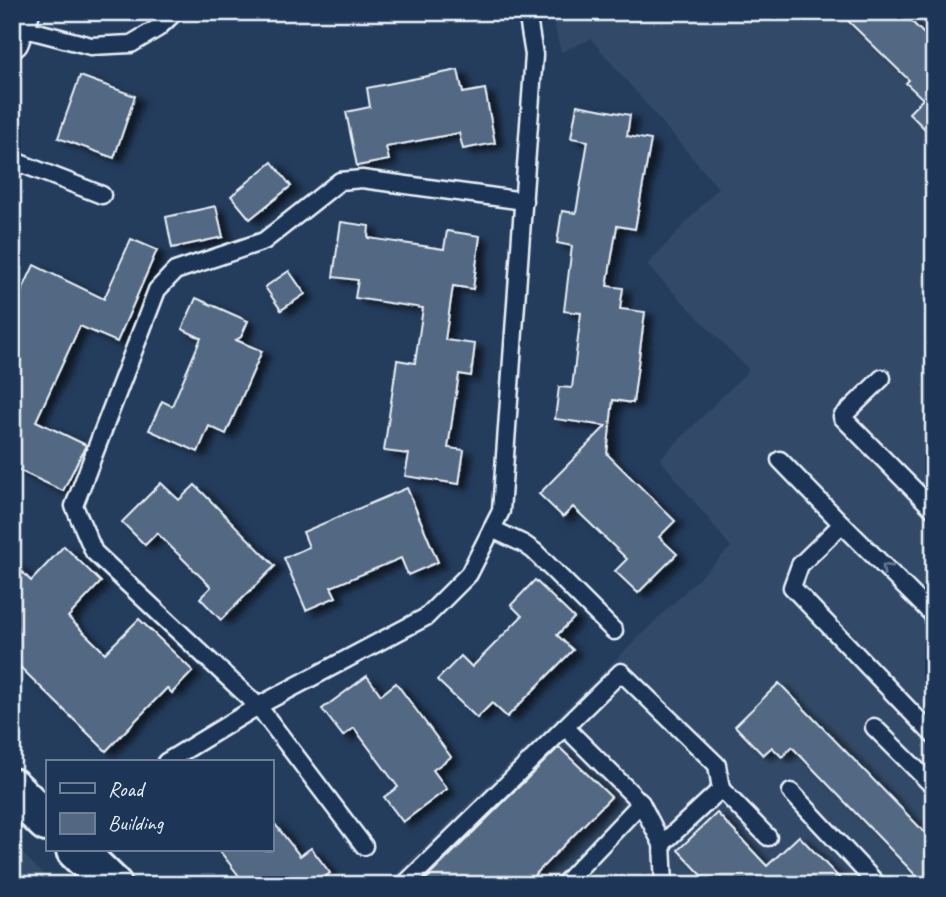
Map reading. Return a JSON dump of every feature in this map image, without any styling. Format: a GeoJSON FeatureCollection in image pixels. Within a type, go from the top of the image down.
{"type":"FeatureCollection","features":[{"type":"Feature","properties":{"kind":"street"},"geometry":{"type":"LineString","coordinates":[[12,788],[46,821]]}},
{"type":"Feature","properties":{"kind":"street"},"geometry":{"type":"LineString","coordinates":[[78,852],[112,885]]}},
{"type":"Feature","properties":{"kind":"lane"},"geometry":{"type":"LineString","coordinates":[[16,26],[91,46],[131,44],[158,28],[175,12]]}},
{"type":"Feature","properties":{"kind":"lane"},"geometry":{"type":"LineString","coordinates":[[169,760],[258,706],[426,617],[469,574],[501,511],[534,55],[527,12]]}},
{"type":"Feature","properties":{"kind":"lane"},"geometry":{"type":"LineString","coordinates":[[12,160],[102,195]]}},
{"type":"Feature","properties":{"kind":"lane"},"geometry":{"type":"LineString","coordinates":[[364,846],[258,706],[94,552],[74,506],[157,290],[175,271],[264,241],[340,180],[362,179],[524,201]]}},
{"type":"Feature","properties":{"kind":"lane"},"geometry":{"type":"LineString","coordinates":[[882,378],[842,417],[934,510]]}},
{"type":"Feature","properties":{"kind":"lane"},"geometry":{"type":"LineString","coordinates":[[780,460],[934,616]]}},
{"type":"Feature","properties":{"kind":"lane"},"geometry":{"type":"LineString","coordinates":[[842,524],[800,565],[792,587],[934,736]]}},
{"type":"Feature","properties":{"kind":"lane"},"geometry":{"type":"LineString","coordinates":[[492,529],[534,551],[614,631]]}},
{"type":"Feature","properties":{"kind":"lane"},"geometry":{"type":"LineString","coordinates":[[807,604],[820,602],[934,721]]}},
{"type":"Feature","properties":{"kind":"lane"},"geometry":{"type":"LineString","coordinates":[[404,885],[621,672],[717,765],[721,789],[768,836]]}},
{"type":"Feature","properties":{"kind":"lane"},"geometry":{"type":"LineString","coordinates":[[565,727],[641,803],[662,844],[664,885]]}},
{"type":"Feature","properties":{"kind":"lane"},"geometry":{"type":"LineString","coordinates":[[874,727],[934,788]]}},
{"type":"Feature","properties":{"kind":"lane"},"geometry":{"type":"LineString","coordinates":[[662,844],[721,789]]}},
{"type":"Feature","properties":{"kind":"lane"},"geometry":{"type":"LineString","coordinates":[[791,792],[878,885]]}},
{"type":"Feature","properties":{"kind":"lane"},"geometry":{"type":"LineString","coordinates":[[563,885],[641,803]]}},
{"type":"Feature","properties":{"kind":"shaded area"},"geometry":{"type":"Polygon","coordinates":[[[551,12],[934,12],[934,885],[385,885],[731,547],[660,459],[749,370],[647,265],[718,188],[591,39],[561,52],[551,12]]]}},
{"type":"Feature","properties":{"kind":"shaded area"},"geometry":{"type":"Polygon","coordinates":[[[12,843],[54,885],[12,885],[12,843]]]}},
{"type":"Feature","properties":{"kind":"building"},"geometry":{"type":"Polygon","coordinates":[[[839,12],[902,12],[934,44],[934,138],[909,113],[923,99],[906,83],[909,80],[839,12]]]}},
{"type":"Feature","properties":{"kind":"building"},"geometry":{"type":"Polygon","coordinates":[[[458,70],[463,93],[485,89],[495,143],[463,149],[459,133],[386,147],[389,160],[357,166],[346,112],[370,107],[367,88],[458,70]]]}},
{"type":"Feature","properties":{"kind":"building"},"geometry":{"type":"Polygon","coordinates":[[[80,76],[135,96],[114,158],[58,138],[80,76]]]}},
{"type":"Feature","properties":{"kind":"building"},"geometry":{"type":"Polygon","coordinates":[[[577,105],[630,115],[627,136],[651,140],[635,229],[617,226],[607,286],[623,288],[620,309],[645,312],[633,403],[613,400],[607,454],[675,521],[659,537],[677,554],[638,593],[615,571],[627,559],[573,507],[563,517],[539,494],[606,426],[555,419],[559,387],[572,388],[581,313],[564,311],[572,246],[557,243],[562,211],[576,213],[588,141],[571,138],[577,105]]]}},
{"type":"Feature","properties":{"kind":"building"},"geometry":{"type":"Polygon","coordinates":[[[272,162],[291,186],[250,219],[231,196],[272,162]]]}},
{"type":"Feature","properties":{"kind":"building"},"geometry":{"type":"Polygon","coordinates":[[[216,206],[223,237],[172,248],[166,217],[216,206]]]}},
{"type":"Feature","properties":{"kind":"building"},"geometry":{"type":"Polygon","coordinates":[[[341,222],[369,226],[368,238],[444,249],[447,231],[480,236],[473,289],[453,286],[445,340],[475,344],[471,376],[459,374],[448,448],[464,450],[459,484],[405,476],[409,454],[384,451],[397,360],[415,363],[423,308],[355,298],[358,280],[333,277],[341,222]]]}},
{"type":"Feature","properties":{"kind":"building"},"geometry":{"type":"Polygon","coordinates":[[[131,239],[157,250],[117,342],[80,326],[36,421],[86,445],[63,491],[12,467],[12,312],[34,265],[104,299],[131,239]]]}},
{"type":"Feature","properties":{"kind":"building"},"geometry":{"type":"Polygon","coordinates":[[[289,271],[305,294],[281,310],[265,287],[289,271]]]}},
{"type":"Feature","properties":{"kind":"building"},"geometry":{"type":"Polygon","coordinates":[[[196,298],[248,321],[241,337],[236,340],[262,351],[226,434],[209,426],[198,452],[149,430],[162,401],[172,406],[201,338],[182,329],[196,298]]]}},
{"type":"Feature","properties":{"kind":"building"},"geometry":{"type":"Polygon","coordinates":[[[161,483],[179,500],[195,485],[275,566],[221,620],[200,598],[211,587],[157,533],[145,545],[122,522],[161,483]]]}},
{"type":"Feature","properties":{"kind":"building"},"geometry":{"type":"Polygon","coordinates":[[[407,488],[438,562],[408,575],[401,558],[331,587],[336,597],[306,610],[284,558],[309,547],[303,532],[407,488]]]}},
{"type":"Feature","properties":{"kind":"building"},"geometry":{"type":"Polygon","coordinates":[[[64,546],[101,582],[68,617],[105,653],[139,619],[193,671],[172,693],[167,688],[106,751],[12,659],[12,562],[31,581],[64,546]]]}},
{"type":"Feature","properties":{"kind":"building"},"geometry":{"type":"Polygon","coordinates":[[[535,580],[574,618],[557,635],[573,650],[507,717],[492,703],[477,718],[437,680],[461,656],[472,667],[522,616],[511,605],[535,580]]]}},
{"type":"Feature","properties":{"kind":"building"},"geometry":{"type":"Polygon","coordinates":[[[367,676],[381,695],[396,683],[451,757],[433,770],[447,789],[403,822],[384,797],[398,787],[354,728],[343,736],[322,709],[367,676]]]}},
{"type":"Feature","properties":{"kind":"building"},"geometry":{"type":"Polygon","coordinates":[[[779,683],[934,842],[934,885],[925,885],[792,747],[782,757],[772,747],[763,755],[735,726],[779,683]]]}},
{"type":"Feature","properties":{"kind":"building"},"geometry":{"type":"Polygon","coordinates":[[[559,747],[611,797],[525,885],[420,885],[559,747]]]}},
{"type":"Feature","properties":{"kind":"building"},"geometry":{"type":"Polygon","coordinates":[[[717,813],[767,866],[799,836],[846,885],[711,885],[678,850],[717,813]]]}},
{"type":"Feature","properties":{"kind":"building"},"geometry":{"type":"Polygon","coordinates":[[[273,822],[300,856],[311,848],[330,873],[315,885],[246,885],[221,852],[273,852],[273,822]]]}}]}
